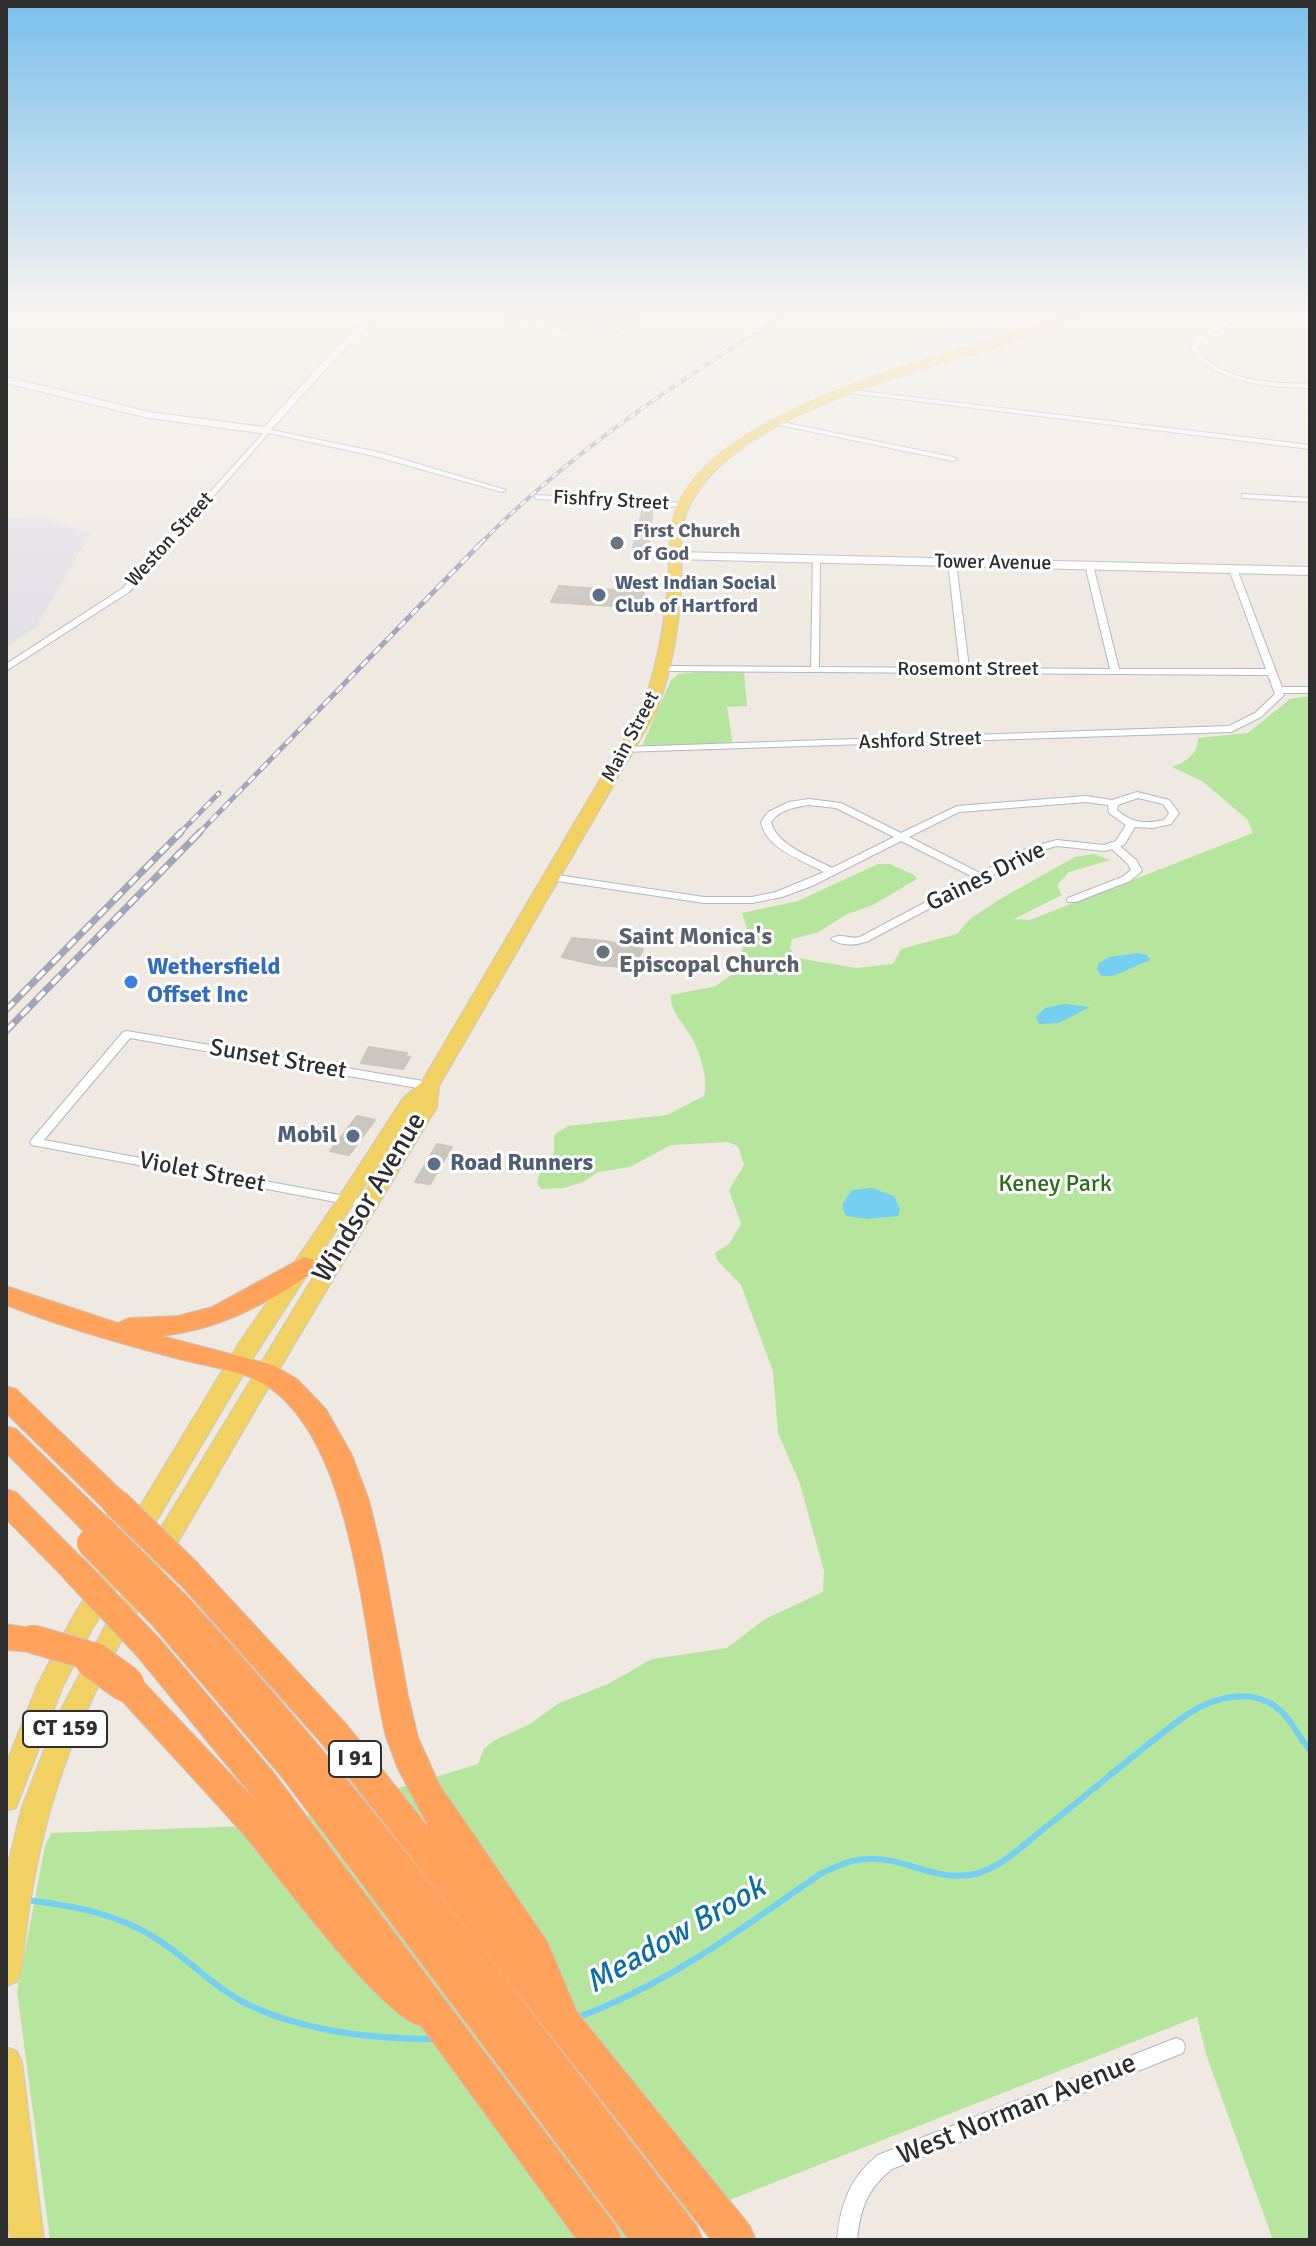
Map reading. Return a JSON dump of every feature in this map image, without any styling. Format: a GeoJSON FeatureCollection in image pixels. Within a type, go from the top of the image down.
{"type":"FeatureCollection","features":[{"type":"Feature","properties":{"kind":"highway"},"geometry":{"type":"LineString","coordinates":[[71,1318],[143,1328],[195,1323],[244,1305],[315,1268]]}},
{"type":"Feature","properties":{"kind":"highway"},"geometry":{"type":"LineString","coordinates":[[6,1295],[71,1318],[250,1369],[297,1394],[330,1436],[354,1506],[396,1716],[408,1754],[437,1810],[522,1954]]}},
{"type":"Feature","properties":{"kind":"highway","name":"I 91"},"geometry":{"type":"LineString","coordinates":[[6,1396],[102,1525],[175,1598],[335,1735],[522,1954],[562,2020],[736,2240]]}},
{"type":"Feature","properties":{"kind":"highway"},"geometry":{"type":"LineString","coordinates":[[6,1436],[175,1598],[293,1766],[451,1956],[576,2119],[683,2240]]}},
{"type":"Feature","properties":{"kind":"highway"},"geometry":{"type":"LineString","coordinates":[[6,1458],[102,1525]]}},
{"type":"Feature","properties":{"kind":"highway"},"geometry":{"type":"LineString","coordinates":[[6,1500],[148,1647],[262,1783],[408,2000],[442,2024],[602,2240]]}},
{"type":"Feature","properties":{"kind":"highway"},"geometry":{"type":"LineString","coordinates":[[19,1638],[84,1654],[126,1684],[380,1959]]}},
{"type":"Feature","properties":{"kind":"highway"},"geometry":{"type":"LineString","coordinates":[[576,2119],[654,2240]]}},
{"type":"Feature","properties":{"kind":"main road","name":"Main Street"},"geometry":{"type":"LineString","coordinates":[[429,1086],[649,710],[665,669],[672,626],[678,527],[693,486],[716,460],[780,419]]}},
{"type":"Feature","properties":{"kind":"main road","name":"Windsor Avenue"},"geometry":{"type":"LineString","coordinates":[[6,1799],[39,1710],[80,1627],[376,1174],[427,1107],[429,1086]]}},
{"type":"Feature","properties":{"kind":"main road","name":"Windsor Avenue"},"geometry":{"type":"LineString","coordinates":[[6,1972],[11,1920],[39,1799],[72,1715],[250,1369]]}},
{"type":"Feature","properties":{"kind":"main road"},"geometry":{"type":"LineString","coordinates":[[6,2062],[12,2169],[27,2240]]}},
{"type":"Feature","properties":{"kind":"street"},"geometry":{"type":"LineString","coordinates":[[177,419],[267,431],[375,454],[502,490]]}},
{"type":"Feature","properties":{"kind":"street","name":"Weston Street"},"geometry":{"type":"LineString","coordinates":[[6,668],[104,606],[134,583],[278,419]]}},
{"type":"Feature","properties":{"kind":"street"},"geometry":{"type":"LineString","coordinates":[[1075,419],[1310,447]]}},
{"type":"Feature","properties":{"kind":"street"},"geometry":{"type":"LineString","coordinates":[[772,422],[953,459]]}},
{"type":"Feature","properties":{"kind":"street"},"geometry":{"type":"LineString","coordinates":[[1245,496],[1310,500]]}},
{"type":"Feature","properties":{"kind":"street","name":"Fishfry Street"},"geometry":{"type":"LineString","coordinates":[[538,497],[684,505]]}},
{"type":"Feature","properties":{"kind":"street","name":"Tower Avenue"},"geometry":{"type":"LineString","coordinates":[[677,556],[1310,571]]}},
{"type":"Feature","properties":{"kind":"street"},"geometry":{"type":"LineString","coordinates":[[815,669],[816,559]]}},
{"type":"Feature","properties":{"kind":"street"},"geometry":{"type":"LineString","coordinates":[[952,562],[965,670]]}},
{"type":"Feature","properties":{"kind":"street"},"geometry":{"type":"LineString","coordinates":[[1089,565],[1115,671]]}},
{"type":"Feature","properties":{"kind":"street"},"geometry":{"type":"LineString","coordinates":[[1233,569],[1280,690],[1310,690]]}},
{"type":"Feature","properties":{"kind":"street","name":"Rosemont Street"},"geometry":{"type":"LineString","coordinates":[[665,669],[1272,672]]}},
{"type":"Feature","properties":{"kind":"street","name":"Ashford Street"},"geometry":{"type":"LineString","coordinates":[[625,750],[1214,731],[1245,724],[1279,697],[1280,690]]}},
{"type":"Feature","properties":{"kind":"street"},"geometry":{"type":"LineString","coordinates":[[551,877],[698,899],[740,900],[778,895],[941,816],[973,806],[1086,799],[1113,803],[1127,796],[1148,796],[1166,802],[1174,813],[1168,822],[1159,825],[1132,823],[1115,815],[1113,803]]}},
{"type":"Feature","properties":{"kind":"street"},"geometry":{"type":"LineString","coordinates":[[830,871],[772,837],[766,822],[771,814],[800,803],[829,803],[847,808],[980,877]]}},
{"type":"Feature","properties":{"kind":"street"},"geometry":{"type":"LineString","coordinates":[[1113,845],[1120,843],[1132,823]]}},
{"type":"Feature","properties":{"kind":"street","name":"Gaines Drive"},"geometry":{"type":"LineString","coordinates":[[836,939],[856,942],[864,939],[1046,844],[1095,848],[1113,845]]}},
{"type":"Feature","properties":{"kind":"street"},"geometry":{"type":"LineString","coordinates":[[1072,900],[1126,879],[1137,871],[1132,862],[1113,845]]}},
{"type":"Feature","properties":{"kind":"street","name":"Sunset Street"},"geometry":{"type":"LineString","coordinates":[[36,1142],[127,1034],[429,1086]]}},
{"type":"Feature","properties":{"kind":"street","name":"Violet Street"},"geometry":{"type":"LineString","coordinates":[[36,1142],[358,1202]]}},
{"type":"Feature","properties":{"kind":"street","name":"West Norman Avenue"},"geometry":{"type":"LineString","coordinates":[[847,2233],[851,2205],[862,2182],[891,2159],[1176,2047]]}},
{"type":"Feature","properties":{"kind":"shaded area"},"geometry":{"type":"Polygon","coordinates":[[[6,518],[48,519],[91,533],[37,626],[6,647],[6,518]]]}},
{"type":"Feature","properties":{"kind":"green space"},"geometry":{"type":"Polygon","coordinates":[[[744,672],[747,706],[727,707],[733,745],[642,746],[671,680],[679,674],[744,672]]]}},
{"type":"Feature","properties":{"kind":"green space","name":"Keney Park"},"geometry":{"type":"Polygon","coordinates":[[[1310,696],[1310,2240],[1273,2240],[1207,2057],[1197,2017],[627,2240],[50,2240],[17,1992],[45,1846],[51,1833],[277,1825],[478,1764],[484,1749],[493,1741],[530,1724],[559,1703],[608,1684],[652,1659],[727,1648],[765,1619],[823,1592],[824,1571],[800,1484],[778,1433],[773,1371],[741,1285],[717,1260],[715,1253],[729,1244],[741,1224],[729,1190],[744,1165],[738,1146],[727,1142],[671,1145],[630,1167],[598,1172],[583,1182],[563,1188],[541,1189],[537,1183],[540,1170],[554,1153],[554,1135],[568,1126],[667,1115],[704,1096],[705,1076],[701,1060],[693,1040],[675,1013],[671,995],[716,986],[738,970],[747,928],[742,913],[798,901],[878,864],[890,864],[917,879],[873,905],[845,915],[819,932],[792,939],[790,948],[797,958],[856,968],[893,964],[901,949],[957,934],[970,919],[1000,899],[1075,857],[1094,854],[1110,860],[1069,872],[1057,885],[1062,895],[1014,919],[1030,920],[1253,833],[1248,820],[1202,781],[1172,767],[1191,756],[1198,738],[1248,733],[1290,699],[1310,696]]]}},
{"type":"Feature","properties":{"kind":"water"},"geometry":{"type":"Polygon","coordinates":[[[1138,953],[1147,955],[1150,960],[1113,976],[1101,976],[1097,969],[1098,964],[1109,957],[1138,953]]]}},
{"type":"Feature","properties":{"kind":"water"},"geometry":{"type":"Polygon","coordinates":[[[1065,1004],[1090,1007],[1059,1023],[1039,1024],[1036,1017],[1045,1008],[1065,1004]]]}},
{"type":"Feature","properties":{"kind":"water"},"geometry":{"type":"Polygon","coordinates":[[[872,1188],[894,1196],[900,1209],[898,1216],[867,1219],[846,1216],[842,1205],[852,1190],[872,1188]]]}},
{"type":"Feature","properties":{"kind":"building"},"geometry":{"type":"Polygon","coordinates":[[[643,508],[653,508],[648,547],[633,547],[643,508]]]}},
{"type":"Feature","properties":{"kind":"building","name":"West Indian Social Club of Hartford"},"geometry":{"type":"Polygon","coordinates":[[[559,586],[644,592],[642,608],[551,602],[559,586]]]}},
{"type":"Feature","properties":{"kind":"building","name":"Saint Monica's Episcopal Church"},"geometry":{"type":"Polygon","coordinates":[[[572,938],[643,949],[634,968],[597,965],[562,957],[572,938]]]}},
{"type":"Feature","properties":{"kind":"building"},"geometry":{"type":"Polygon","coordinates":[[[369,1047],[407,1053],[405,1056],[410,1057],[403,1069],[361,1063],[369,1047]]]}},
{"type":"Feature","properties":{"kind":"building","name":"Mobil"},"geometry":{"type":"Polygon","coordinates":[[[357,1116],[375,1120],[349,1155],[330,1151],[357,1116]]]}},
{"type":"Feature","properties":{"kind":"building","name":"Road Runners"},"geometry":{"type":"Polygon","coordinates":[[[437,1144],[452,1147],[430,1184],[415,1182],[437,1144]]]}},
{"type":"Feature","properties":{"kind":"waterway","name":"Meadow Brook"},"geometry":{"type":"LineString","coordinates":[[576,2018],[609,2005],[672,1972],[820,1874],[843,1864],[880,1859],[947,1875],[961,1876],[985,1871],[1013,1854],[1186,1715],[1210,1703],[1235,1696],[1261,1699],[1284,1714],[1310,1750]]}},
{"type":"Feature","properties":{"kind":"waterway","name":"Meadow Brook"},"geometry":{"type":"LineString","coordinates":[[27,1900],[79,1908],[129,1924],[160,1941],[232,1996],[288,2020],[361,2035],[434,2039]]}},
{"type":"Feature","properties":{"kind":"railway"},"geometry":{"type":"LineString","coordinates":[[481,543],[550,479],[627,419]]}},
{"type":"Feature","properties":{"kind":"railway"},"geometry":{"type":"LineString","coordinates":[[198,834],[481,543]]}},
{"type":"Feature","properties":{"kind":"railway"},"geometry":{"type":"LineString","coordinates":[[179,834],[219,793]]}},
{"type":"Feature","properties":{"kind":"railway"},"geometry":{"type":"LineString","coordinates":[[6,1010],[181,832]]}},
{"type":"Feature","properties":{"kind":"railway"},"geometry":{"type":"LineString","coordinates":[[6,1031],[200,832]]}},
{"type":"Feature","properties":{"kind":"place","name":"First Church of God"},"geometry":{"type":"Point","coordinates":[617,543]}},
{"type":"Feature","properties":{"kind":"place","name":"West Indian Social Club of Hartford"},"geometry":{"type":"Point","coordinates":[599,595]}},
{"type":"Feature","properties":{"kind":"place","name":"Saint Monica's Episcopal Church"},"geometry":{"type":"Point","coordinates":[603,952]}},
{"type":"Feature","properties":{"kind":"place","name":"Wethersfield Offset Inc"},"geometry":{"type":"Point","coordinates":[131,982]}},
{"type":"Feature","properties":{"kind":"place","name":"Mobil"},"geometry":{"type":"Point","coordinates":[353,1136]}},
{"type":"Feature","properties":{"kind":"place","name":"Road Runners"},"geometry":{"type":"Point","coordinates":[434,1164]}}]}
